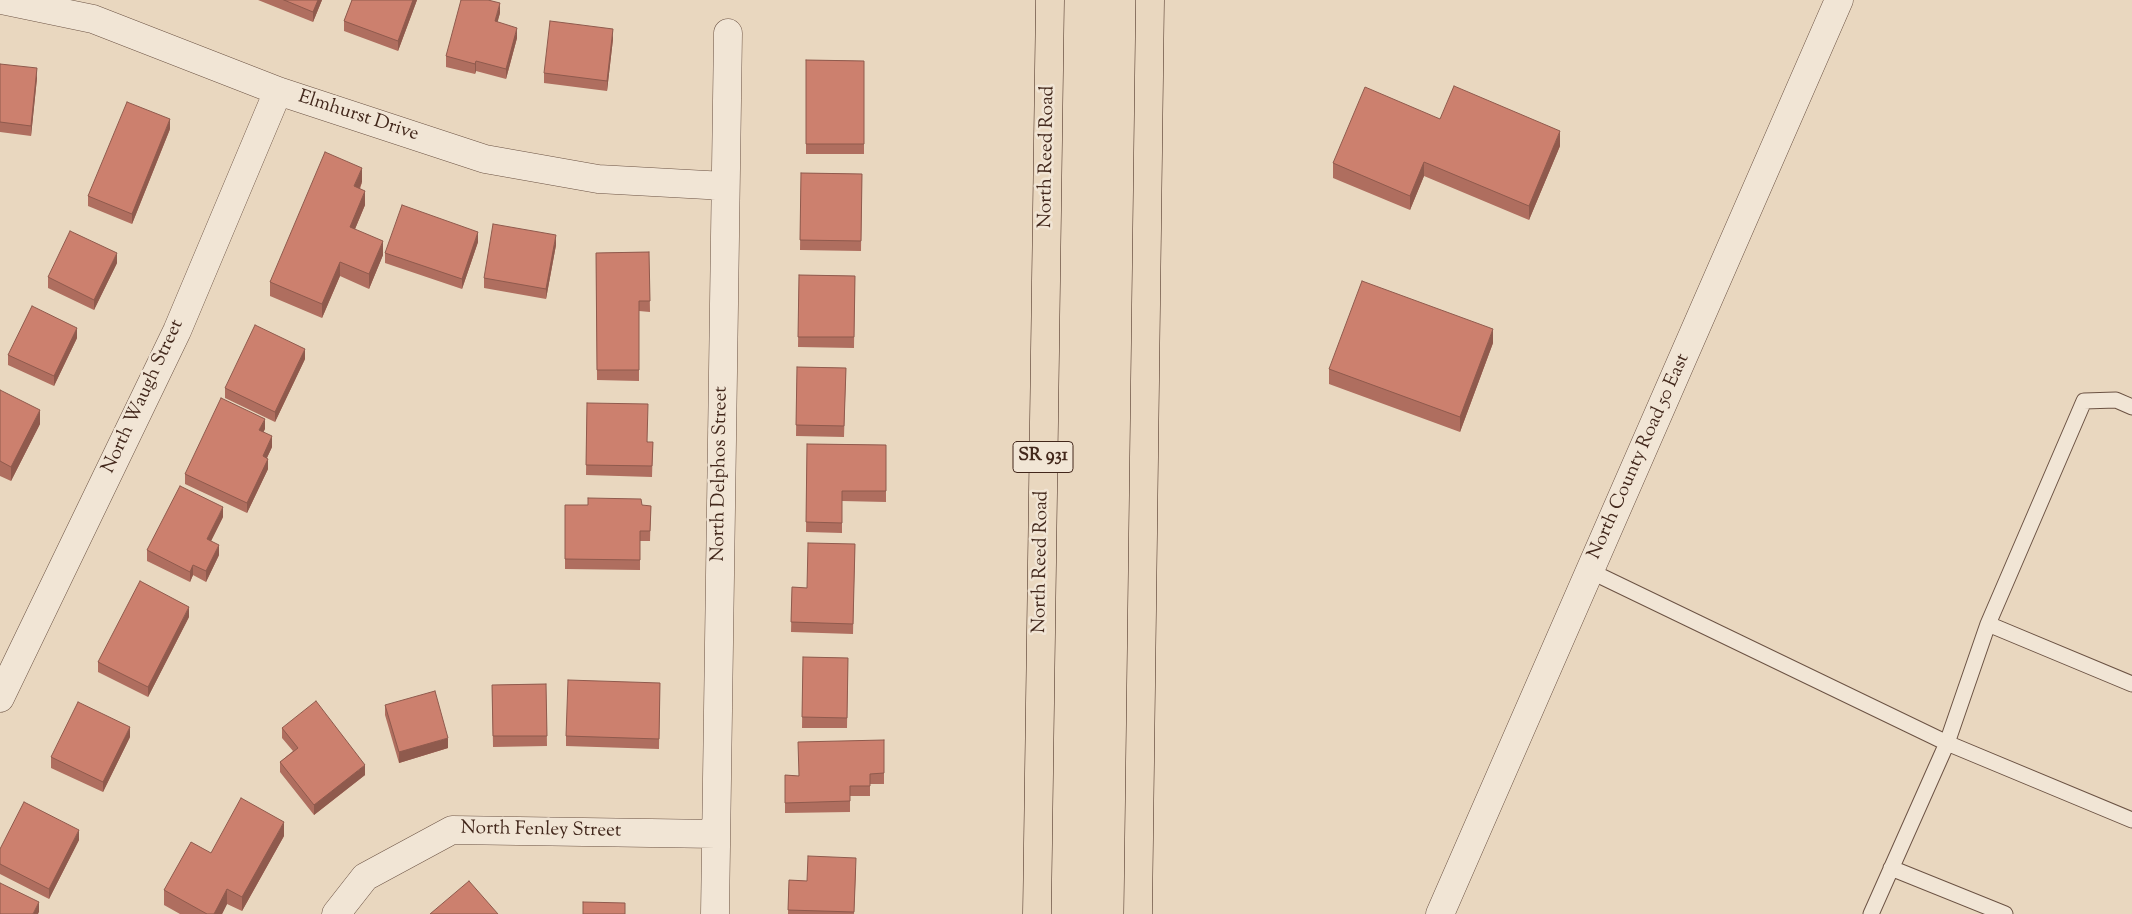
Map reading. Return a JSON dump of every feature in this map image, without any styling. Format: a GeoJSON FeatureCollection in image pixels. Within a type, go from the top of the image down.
{"type":"FeatureCollection","features":[{"type":"Feature","properties":{"kind":"main road","name":"North Reed Road"},"geometry":{"type":"LineString","coordinates":[[1037,914],[1050,0]]}},
{"type":"Feature","properties":{"kind":"main road"},"geometry":{"type":"LineString","coordinates":[[1138,914],[1150,0]]}},
{"type":"Feature","properties":{"kind":"street","name":"Elmhurst Drive"},"geometry":{"type":"LineString","coordinates":[[1,0],[93,19],[278,91],[485,159],[598,179],[725,186]]}},
{"type":"Feature","properties":{"kind":"street","name":"North County Road 50 East"},"geometry":{"type":"LineString","coordinates":[[1440,914],[1839,0]]}},
{"type":"Feature","properties":{"kind":"street","name":"North Delphos Street"},"geometry":{"type":"LineString","coordinates":[[715,914],[728,33]]}},
{"type":"Feature","properties":{"kind":"street","name":"North Waugh Street"},"geometry":{"type":"LineString","coordinates":[[0,698],[177,331],[278,91]]}},
{"type":"Feature","properties":{"kind":"street","name":"North Fenley Street"},"geometry":{"type":"LineString","coordinates":[[336,914],[365,877],[452,830],[716,834]]}},
{"type":"Feature","properties":{"kind":"lane"},"geometry":{"type":"LineString","coordinates":[[1871,914],[1947,743],[1988,624],[2084,401],[2116,400],[2132,407]]}},
{"type":"Feature","properties":{"kind":"lane"},"geometry":{"type":"LineString","coordinates":[[1590,571],[1947,743],[2132,820]]}},
{"type":"Feature","properties":{"kind":"lane"},"geometry":{"type":"LineString","coordinates":[[1988,624],[2132,684]]}},
{"type":"Feature","properties":{"kind":"lane"},"geometry":{"type":"LineString","coordinates":[[1891,868],[2005,914]]}},
{"type":"Feature","properties":{"kind":"building"},"geometry":{"type":"Polygon","coordinates":[[[284,0],[318,0],[313,12],[284,0]]]}},
{"type":"Feature","properties":{"kind":"building"},"geometry":{"type":"Polygon","coordinates":[[[352,0],[413,0],[398,41],[344,21],[352,0]]]}},
{"type":"Feature","properties":{"kind":"building"},"geometry":{"type":"Polygon","coordinates":[[[461,0],[488,0],[500,3],[495,21],[517,28],[506,69],[476,61],[475,64],[446,56],[461,0]]]}},
{"type":"Feature","properties":{"kind":"building"},"geometry":{"type":"Polygon","coordinates":[[[550,21],[613,29],[607,81],[544,73],[550,21]]]}},
{"type":"Feature","properties":{"kind":"building"},"geometry":{"type":"Polygon","coordinates":[[[806,60],[864,61],[864,144],[806,144],[806,60]]]}},
{"type":"Feature","properties":{"kind":"building"},"geometry":{"type":"Polygon","coordinates":[[[0,64],[37,68],[31,126],[0,122],[0,64]]]}},
{"type":"Feature","properties":{"kind":"building"},"geometry":{"type":"Polygon","coordinates":[[[1454,86],[1560,131],[1529,206],[1424,162],[1410,196],[1333,163],[1365,87],[1440,119],[1454,86]]]}},
{"type":"Feature","properties":{"kind":"building"},"geometry":{"type":"Polygon","coordinates":[[[127,102],[170,119],[132,214],[88,196],[127,102]]]}},
{"type":"Feature","properties":{"kind":"building"},"geometry":{"type":"Polygon","coordinates":[[[325,152],[362,168],[354,186],[365,191],[350,227],[383,241],[369,274],[340,262],[322,304],[270,282],[325,152]]]}},
{"type":"Feature","properties":{"kind":"building"},"geometry":{"type":"Polygon","coordinates":[[[801,173],[862,174],[861,241],[800,240],[801,173]]]}},
{"type":"Feature","properties":{"kind":"building"},"geometry":{"type":"Polygon","coordinates":[[[402,205],[478,232],[462,279],[385,253],[402,205]]]}},
{"type":"Feature","properties":{"kind":"building"},"geometry":{"type":"Polygon","coordinates":[[[493,224],[556,235],[546,289],[484,278],[493,224]]]}},
{"type":"Feature","properties":{"kind":"building"},"geometry":{"type":"Polygon","coordinates":[[[70,231],[117,253],[94,300],[48,277],[70,231]]]}},
{"type":"Feature","properties":{"kind":"building"},"geometry":{"type":"Polygon","coordinates":[[[649,252],[650,301],[639,301],[639,370],[597,370],[596,253],[649,252]]]}},
{"type":"Feature","properties":{"kind":"building"},"geometry":{"type":"Polygon","coordinates":[[[799,275],[855,276],[854,337],[798,337],[799,275]]]}},
{"type":"Feature","properties":{"kind":"building"},"geometry":{"type":"Polygon","coordinates":[[[1362,281],[1493,329],[1460,417],[1329,369],[1362,281]]]}},
{"type":"Feature","properties":{"kind":"building"},"geometry":{"type":"Polygon","coordinates":[[[32,306],[77,328],[54,376],[8,355],[32,306]]]}},
{"type":"Feature","properties":{"kind":"building"},"geometry":{"type":"Polygon","coordinates":[[[255,325],[305,349],[275,412],[225,388],[255,325]]]}},
{"type":"Feature","properties":{"kind":"building"},"geometry":{"type":"Polygon","coordinates":[[[797,367],[846,368],[844,426],[796,425],[797,367]]]}},
{"type":"Feature","properties":{"kind":"building"},"geometry":{"type":"Polygon","coordinates":[[[0,390],[40,410],[11,467],[0,461],[0,390]]]}},
{"type":"Feature","properties":{"kind":"building"},"geometry":{"type":"Polygon","coordinates":[[[221,398],[265,419],[259,430],[272,436],[263,456],[268,459],[247,503],[185,474],[221,398]]]}},
{"type":"Feature","properties":{"kind":"building"},"geometry":{"type":"Polygon","coordinates":[[[587,403],[648,404],[647,442],[653,442],[652,466],[586,465],[587,403]]]}},
{"type":"Feature","properties":{"kind":"building"},"geometry":{"type":"Polygon","coordinates":[[[807,444],[886,445],[886,491],[842,491],[842,523],[806,522],[807,444]]]}},
{"type":"Feature","properties":{"kind":"building"},"geometry":{"type":"Polygon","coordinates":[[[180,486],[223,507],[207,539],[219,545],[206,571],[193,565],[190,572],[147,550],[180,486]]]}},
{"type":"Feature","properties":{"kind":"building"},"geometry":{"type":"Polygon","coordinates":[[[588,498],[641,499],[642,505],[651,506],[650,531],[640,531],[640,560],[565,559],[565,505],[588,505],[588,498]]]}},
{"type":"Feature","properties":{"kind":"building"},"geometry":{"type":"Polygon","coordinates":[[[808,543],[855,544],[853,624],[791,622],[792,587],[807,588],[808,543]]]}},
{"type":"Feature","properties":{"kind":"building"},"geometry":{"type":"Polygon","coordinates":[[[140,581],[189,607],[148,687],[98,662],[140,581]]]}},
{"type":"Feature","properties":{"kind":"building"},"geometry":{"type":"Polygon","coordinates":[[[803,657],[848,658],[847,718],[802,717],[803,657]]]}},
{"type":"Feature","properties":{"kind":"building"},"geometry":{"type":"Polygon","coordinates":[[[568,680],[660,683],[659,739],[566,736],[568,680]]]}},
{"type":"Feature","properties":{"kind":"building"},"geometry":{"type":"Polygon","coordinates":[[[546,684],[547,736],[493,736],[492,685],[546,684]]]}},
{"type":"Feature","properties":{"kind":"building"},"geometry":{"type":"Polygon","coordinates":[[[435,691],[448,738],[399,752],[385,705],[435,691]]]}},
{"type":"Feature","properties":{"kind":"building"},"geometry":{"type":"Polygon","coordinates":[[[316,701],[365,765],[314,805],[280,762],[298,748],[282,728],[316,701]]]}},
{"type":"Feature","properties":{"kind":"building"},"geometry":{"type":"Polygon","coordinates":[[[78,702],[130,727],[103,782],[51,757],[78,702]]]}},
{"type":"Feature","properties":{"kind":"building"},"geometry":{"type":"Polygon","coordinates":[[[884,740],[884,773],[870,774],[870,786],[850,786],[850,801],[785,803],[785,775],[799,776],[798,742],[884,740]]]}},
{"type":"Feature","properties":{"kind":"building"},"geometry":{"type":"Polygon","coordinates":[[[241,798],[284,822],[242,897],[227,889],[214,914],[207,914],[164,890],[191,842],[211,853],[241,798]]]}},
{"type":"Feature","properties":{"kind":"building"},"geometry":{"type":"Polygon","coordinates":[[[24,802],[79,830],[49,889],[0,864],[0,849],[24,802]]]}},
{"type":"Feature","properties":{"kind":"building"},"geometry":{"type":"Polygon","coordinates":[[[808,856],[856,858],[854,912],[788,910],[789,880],[807,881],[808,856]]]}},
{"type":"Feature","properties":{"kind":"building"},"geometry":{"type":"Polygon","coordinates":[[[469,881],[498,914],[430,914],[469,881]]]}},
{"type":"Feature","properties":{"kind":"building"},"geometry":{"type":"Polygon","coordinates":[[[0,883],[39,902],[33,914],[0,914],[0,883]]]}},
{"type":"Feature","properties":{"kind":"building"},"geometry":{"type":"Polygon","coordinates":[[[583,902],[625,903],[625,914],[583,914],[583,902]]]}}]}
